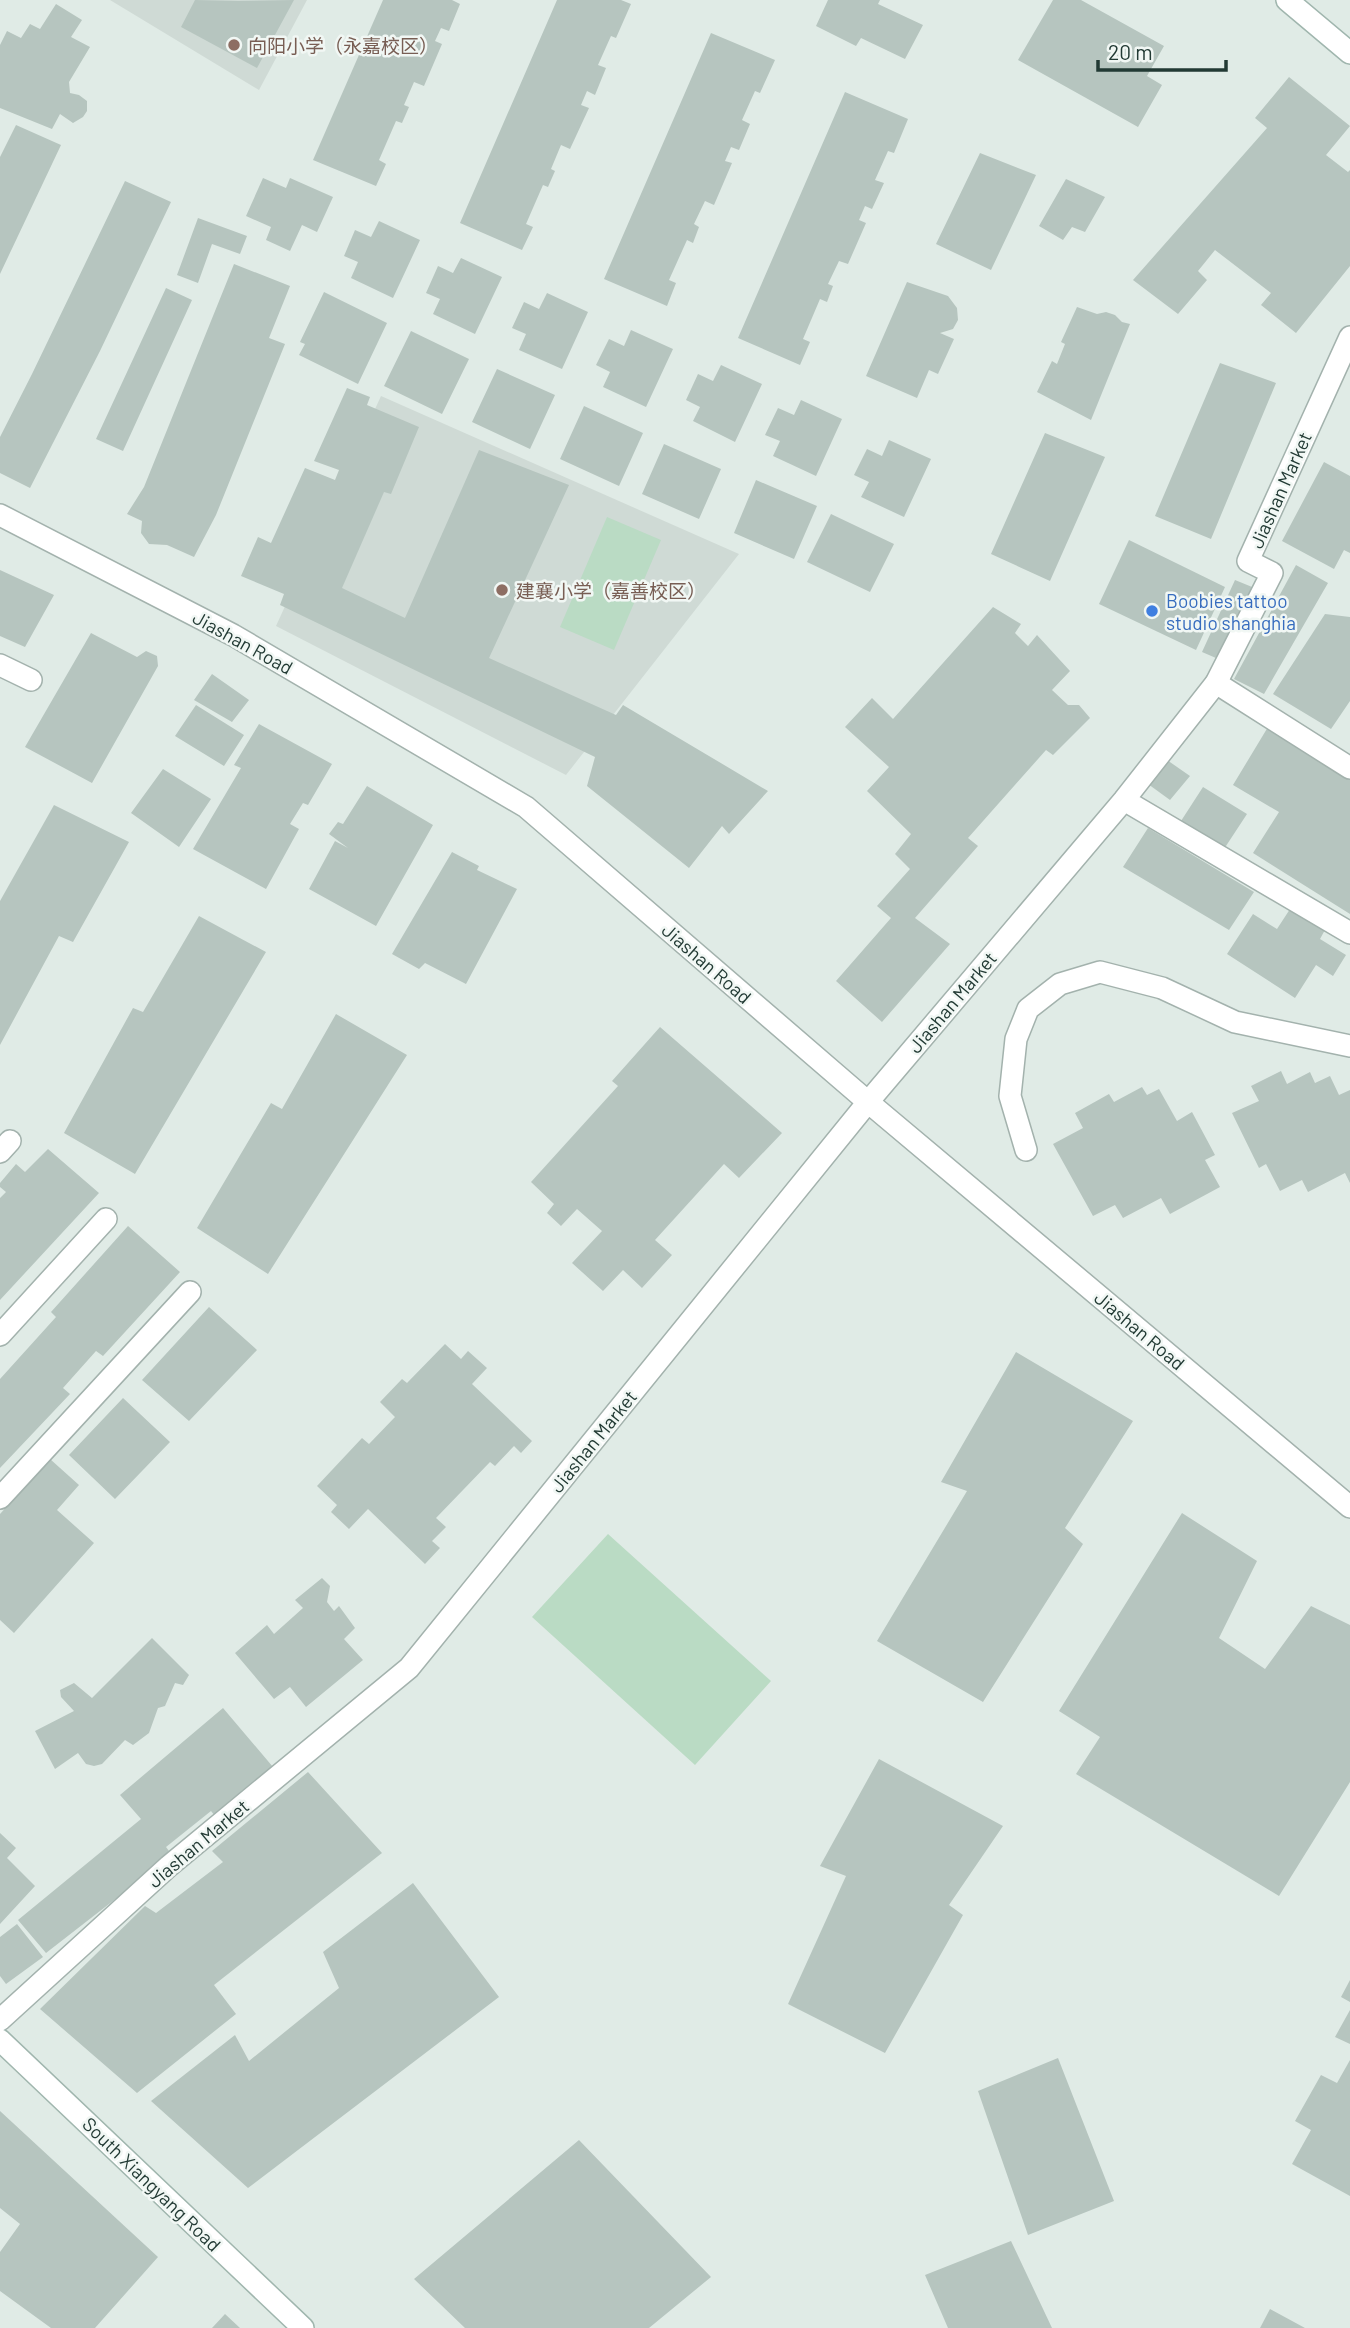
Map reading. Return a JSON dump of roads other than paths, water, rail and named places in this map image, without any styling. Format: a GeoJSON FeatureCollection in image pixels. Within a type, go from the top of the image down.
{"type":"FeatureCollection","features":[{"type":"Feature","properties":{"kind":"street"},"geometry":{"type":"LineString","coordinates":[[1287,0],[1350,53]]}},
{"type":"Feature","properties":{"kind":"street","name":"Jiashan Market"},"geometry":{"type":"LineString","coordinates":[[0,2020],[169,1866],[409,1668],[868,1102],[1124,800],[1216,683],[1272,573],[1248,561],[1350,337]]}},
{"type":"Feature","properties":{"kind":"street","name":"Jiashan Road"},"geometry":{"type":"LineString","coordinates":[[0,515],[233,635],[526,807],[868,1102],[1350,1507]]}},
{"type":"Feature","properties":{"kind":"street"},"geometry":{"type":"LineString","coordinates":[[0,665],[31,680]]}},
{"type":"Feature","properties":{"kind":"street"},"geometry":{"type":"LineString","coordinates":[[1216,683],[1350,768]]}},
{"type":"Feature","properties":{"kind":"street"},"geometry":{"type":"LineString","coordinates":[[1124,800],[1350,933]]}},
{"type":"Feature","properties":{"kind":"street"},"geometry":{"type":"LineString","coordinates":[[1026,1150],[1010,1096],[1016,1039],[1028,1009],[1060,984],[1100,972],[1162,988],[1235,1022],[1350,1046]]}},
{"type":"Feature","properties":{"kind":"street"},"geometry":{"type":"LineString","coordinates":[[0,1335],[106,1219]]}},
{"type":"Feature","properties":{"kind":"street"},"geometry":{"type":"LineString","coordinates":[[0,1498],[190,1292]]}},
{"type":"Feature","properties":{"kind":"street","name":"South Xiangyang Road"},"geometry":{"type":"LineString","coordinates":[[0,2039],[303,2328]]}},
{"type":"Feature","properties":{"kind":"place","name":"向阳小学（永嘉校区）"},"geometry":{"type":"Point","coordinates":[234,45]}},
{"type":"Feature","properties":{"kind":"place","name":"建襄小学（嘉善校区）"},"geometry":{"type":"Point","coordinates":[502,590]}},
{"type":"Feature","properties":{"kind":"place","name":"Boobies tattoo studio shanghia"},"geometry":{"type":"Point","coordinates":[1152,611]}}]}
